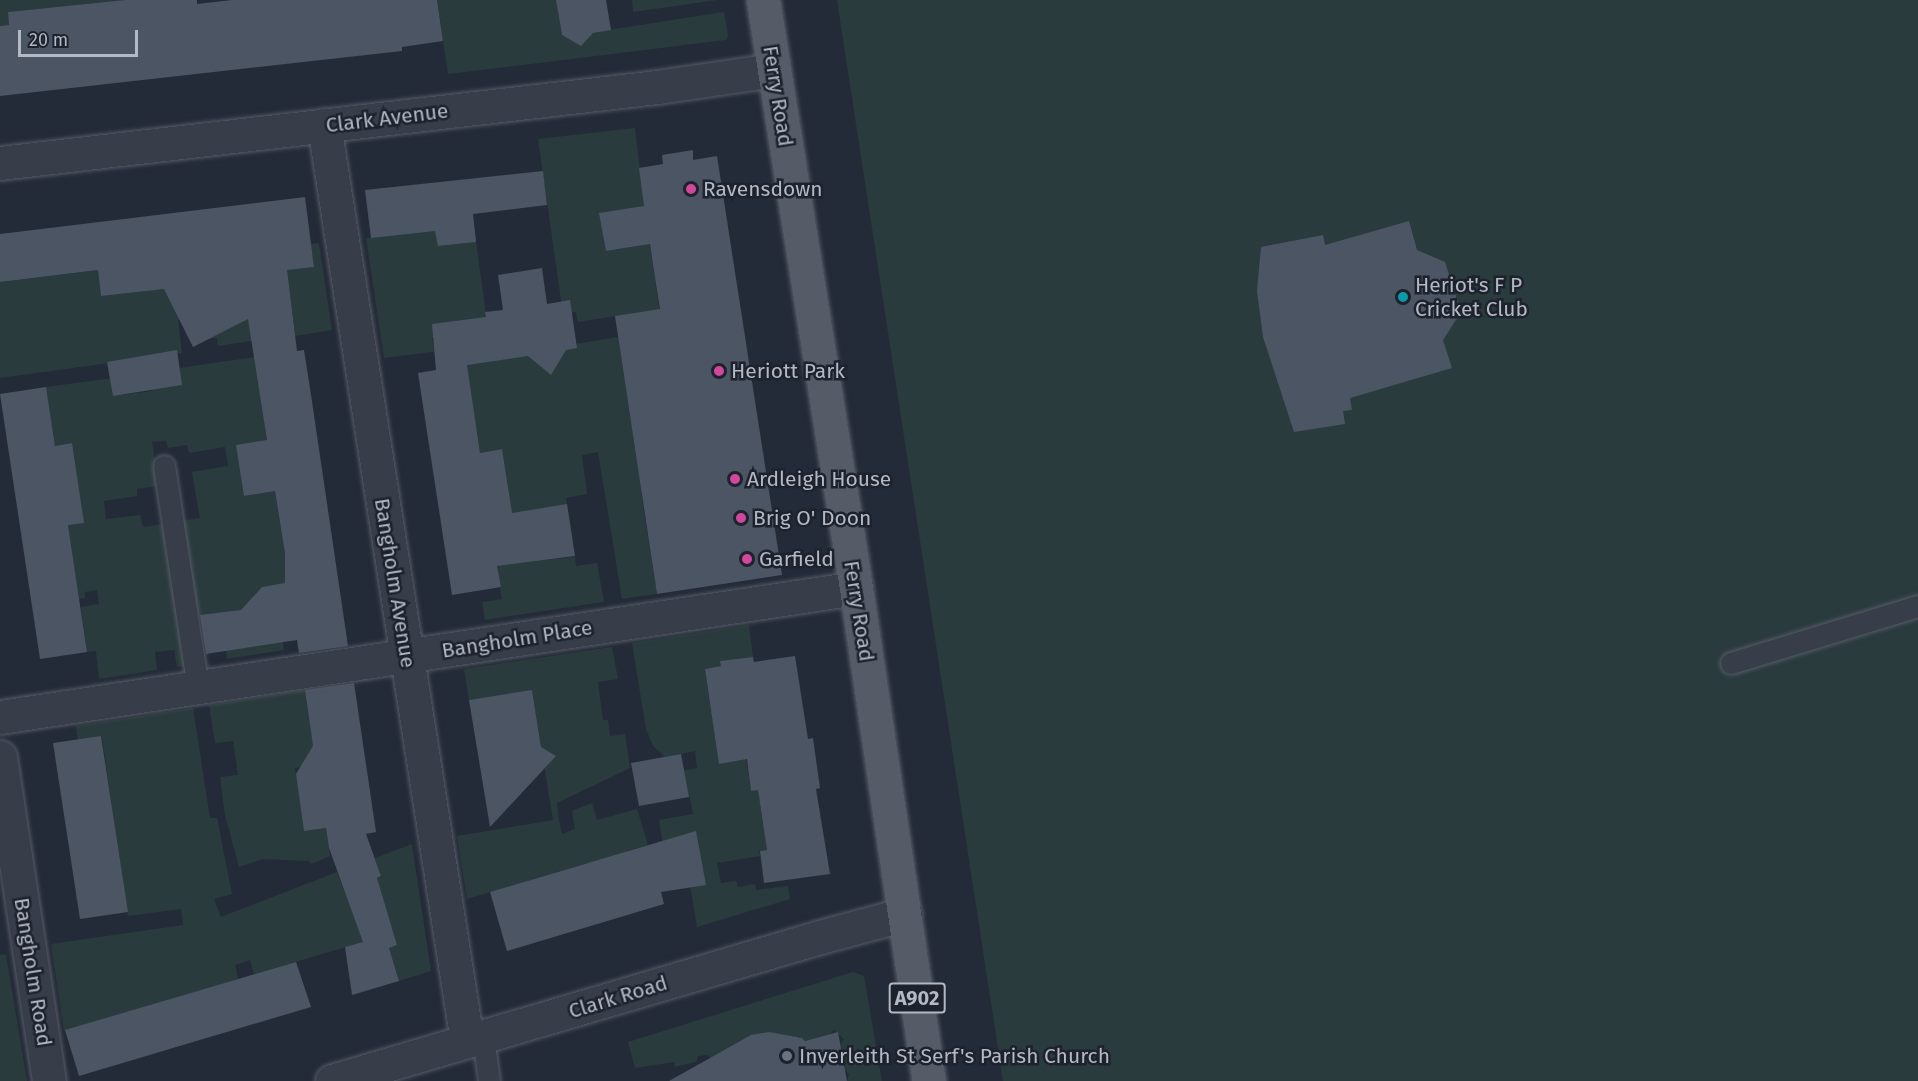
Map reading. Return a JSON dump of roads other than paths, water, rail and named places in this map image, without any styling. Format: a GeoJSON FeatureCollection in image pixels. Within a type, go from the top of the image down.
{"type":"FeatureCollection","features":[{"type":"Feature","properties":{"kind":"main road","name":"Ferry Road"},"geometry":{"type":"LineString","coordinates":[[763,0],[856,588],[929,1081]]}},
{"type":"Feature","properties":{"kind":"street","name":"Clark Avenue"},"geometry":{"type":"LineString","coordinates":[[0,163],[657,87],[774,70]]}},
{"type":"Feature","properties":{"kind":"street","name":"Bangholm Avenue"},"geometry":{"type":"LineString","coordinates":[[324,125],[406,656],[475,1039]]}},
{"type":"Feature","properties":{"kind":"street","name":"Bangholm Place"},"geometry":{"type":"LineString","coordinates":[[0,717],[856,588]]}},
{"type":"Feature","properties":{"kind":"street","name":"Bangholm Road"},"geometry":{"type":"LineString","coordinates":[[0,757],[4,808],[49,1081]]}},
{"type":"Feature","properties":{"kind":"street","name":"Clark Road"},"geometry":{"type":"LineString","coordinates":[[332,1081],[820,937],[905,915]]}},
{"type":"Feature","properties":{"kind":"lane"},"geometry":{"type":"LineString","coordinates":[[164,466],[198,687]]}},
{"type":"Feature","properties":{"kind":"lane"},"geometry":{"type":"LineString","coordinates":[[1731,663],[1918,606]]}},
{"type":"Feature","properties":{"kind":"lane"},"geometry":{"type":"LineString","coordinates":[[475,1039],[489,1081]]}},
{"type":"Feature","properties":{"kind":"place","name":"Ravensdown"},"geometry":{"type":"Point","coordinates":[691,189]}},
{"type":"Feature","properties":{"kind":"place","name":"Heriot's F P Cricket Club"},"geometry":{"type":"Point","coordinates":[1403,297]}},
{"type":"Feature","properties":{"kind":"place","name":"Heriott Park"},"geometry":{"type":"Point","coordinates":[719,371]}},
{"type":"Feature","properties":{"kind":"place","name":"Ardleigh House"},"geometry":{"type":"Point","coordinates":[735,479]}},
{"type":"Feature","properties":{"kind":"place","name":"Brig O' Doon"},"geometry":{"type":"Point","coordinates":[741,518]}},
{"type":"Feature","properties":{"kind":"place","name":"Garfield"},"geometry":{"type":"Point","coordinates":[747,559]}},
{"type":"Feature","properties":{"kind":"place","name":"Inverleith St Serf's Parish Church"},"geometry":{"type":"Point","coordinates":[787,1056]}}]}
